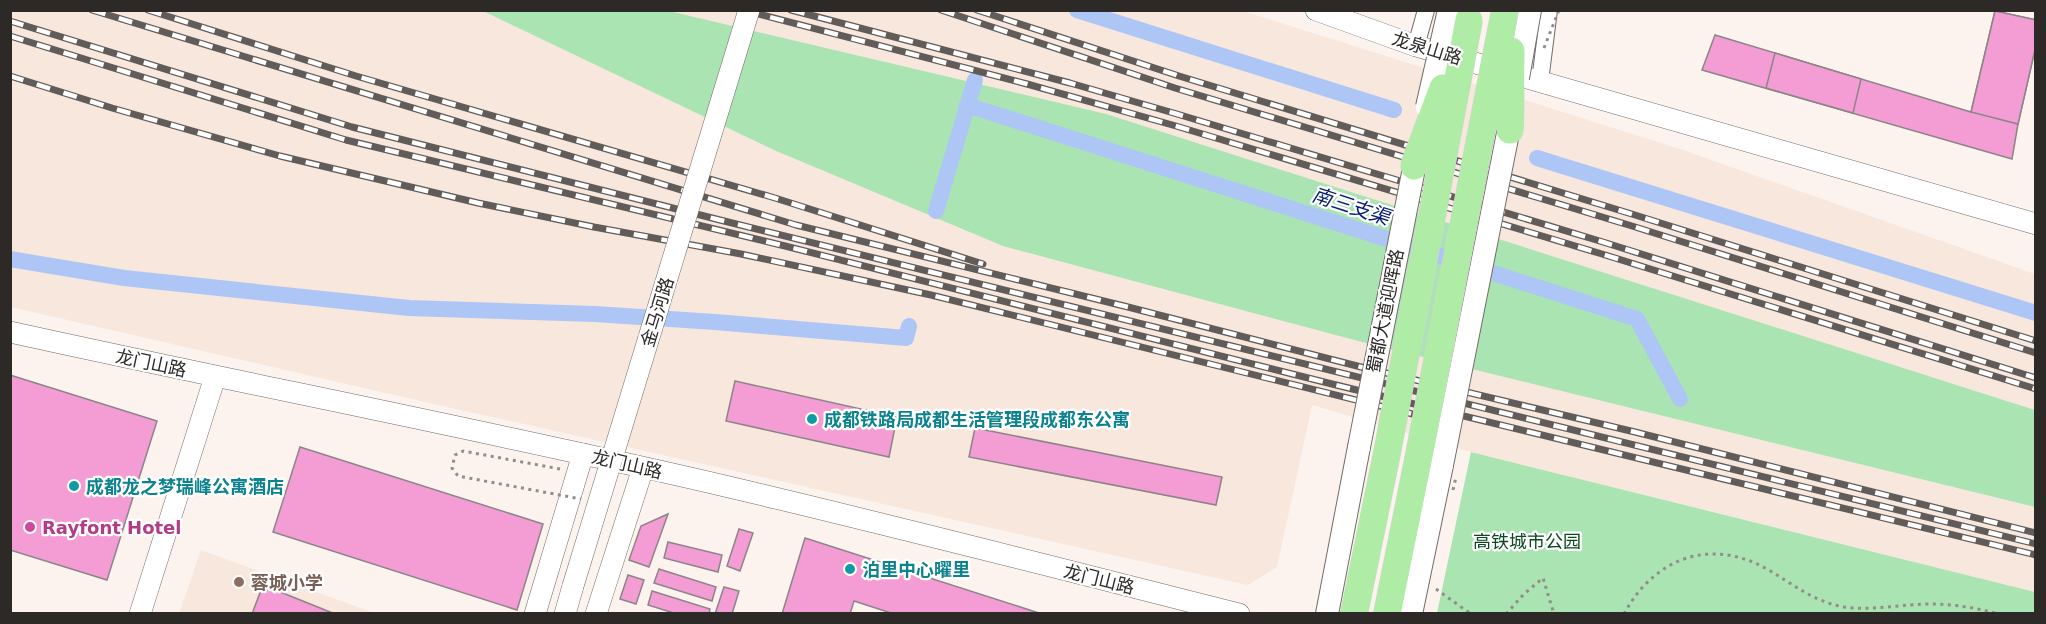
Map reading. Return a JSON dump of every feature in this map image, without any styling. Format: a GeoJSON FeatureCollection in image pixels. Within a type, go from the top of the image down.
{"type":"FeatureCollection","features":[{"type":"Feature","properties":{"kind":"highway"},"geometry":{"type":"LineString","coordinates":[[1387,614],[1430,462],[1504,10]]}},
{"type":"Feature","properties":{"kind":"highway"},"geometry":{"type":"LineString","coordinates":[[1510,130],[1511,10]]}},
{"type":"Feature","properties":{"kind":"highway"},"geometry":{"type":"LineString","coordinates":[[1414,166],[1463,14]]}},
{"type":"Feature","properties":{"kind":"highway","name":"蜀都大道迎晖路"},"geometry":{"type":"LineString","coordinates":[[1354,614],[1387,453],[1463,14]]}},
{"type":"Feature","properties":{"kind":"main road"},"geometry":{"type":"LineString","coordinates":[[1411,614],[1430,462],[1510,130],[1530,10]]}},
{"type":"Feature","properties":{"kind":"main road","name":"蜀都大道迎晖路"},"geometry":{"type":"LineString","coordinates":[[1327,614],[1414,166]]}},
{"type":"Feature","properties":{"kind":"street","name":"金马河路"},"geometry":{"type":"LineString","coordinates":[[565,614],[749,10]]}},
{"type":"Feature","properties":{"kind":"street","name":"龙泉山路"},"geometry":{"type":"LineString","coordinates":[[1316,10],[1416,46],[2036,224]]}},
{"type":"Feature","properties":{"kind":"street"},"geometry":{"type":"LineString","coordinates":[[1416,46],[1426,10]]}},
{"type":"Feature","properties":{"kind":"street"},"geometry":{"type":"LineString","coordinates":[[1540,81],[1549,10]]}},
{"type":"Feature","properties":{"kind":"street","name":"龙门山路"},"geometry":{"type":"LineString","coordinates":[[10,332],[729,487],[1239,614]]}},
{"type":"Feature","properties":{"kind":"street"},"geometry":{"type":"LineString","coordinates":[[140,614],[215,377]]}},
{"type":"Feature","properties":{"kind":"street"},"geometry":{"type":"LineString","coordinates":[[535,614],[583,454]]}},
{"type":"Feature","properties":{"kind":"street"},"geometry":{"type":"LineString","coordinates":[[596,614],[642,468]]}},
{"type":"Feature","properties":{"kind":"path"},"geometry":{"type":"LineString","coordinates":[[560,469],[463,452],[455,455],[452,468],[458,476],[586,500]]}},
{"type":"Feature","properties":{"kind":"path"},"geometry":{"type":"LineString","coordinates":[[1624,614],[1631,600],[1648,579],[1680,560],[1702,555],[1725,555],[1765,568],[1809,596],[1832,605],[1856,609],[1930,604],[1969,606],[1999,614]]}},
{"type":"Feature","properties":{"kind":"path"},"geometry":{"type":"LineString","coordinates":[[1506,614],[1543,578],[1554,614]]}},
{"type":"Feature","properties":{"kind":"path"},"geometry":{"type":"LineString","coordinates":[[1434,588],[1471,614]]}},
{"type":"Feature","properties":{"kind":"shaded area"},"geometry":{"type":"Polygon","coordinates":[[[11,11],[1243,11],[1680,149],[2035,274],[2035,592],[1471,452],[1312,405],[1277,567],[1248,585],[438,405],[11,307],[11,11]]]}},
{"type":"Feature","properties":{"kind":"shaded area","name":"蓉城小学"},"geometry":{"type":"Polygon","coordinates":[[[201,550],[374,613],[179,614],[201,550]]]}},
{"type":"Feature","properties":{"kind":"green space"},"geometry":{"type":"Polygon","coordinates":[[[483,11],[669,11],[1106,114],[2035,410],[2035,507],[1362,342],[1003,246],[774,150],[483,11]]]}},
{"type":"Feature","properties":{"kind":"green space","name":"高铁城市公园"},"geometry":{"type":"Polygon","coordinates":[[[1471,452],[2035,592],[2035,613],[1437,613],[1471,452]]]}},
{"type":"Feature","properties":{"kind":"building"},"geometry":{"type":"Polygon","coordinates":[[[1995,11],[2036,20],[2036,45],[2012,159],[1702,70],[1715,35],[1971,112],[1995,11]]]}},
{"type":"Feature","properties":{"kind":"building"},"geometry":{"type":"Polygon","coordinates":[[[1995,11],[2036,20],[2036,45],[2018,124],[1971,112],[1995,11]]]}},
{"type":"Feature","properties":{"kind":"building"},"geometry":{"type":"Polygon","coordinates":[[[1775,53],[1861,79],[1853,113],[1766,88],[1775,53]]]}},
{"type":"Feature","properties":{"kind":"building","name":"成都龙之梦瑞峰公寓酒店"},"geometry":{"type":"Polygon","coordinates":[[[10,375],[157,421],[107,580],[10,550],[10,375]]]}},
{"type":"Feature","properties":{"kind":"building","name":"成都铁路局成都生活管理段成都东公寓"},"geometry":{"type":"Polygon","coordinates":[[[735,381],[897,417],[889,457],[726,421],[735,381]]]}},
{"type":"Feature","properties":{"kind":"building"},"geometry":{"type":"Polygon","coordinates":[[[975,428],[1222,477],[1216,505],[969,457],[975,428]]]}},
{"type":"Feature","properties":{"kind":"building"},"geometry":{"type":"Polygon","coordinates":[[[300,447],[543,524],[517,610],[273,532],[300,447]]]}},
{"type":"Feature","properties":{"kind":"building"},"geometry":{"type":"Polygon","coordinates":[[[668,514],[649,567],[629,560],[641,526],[668,514]]]}},
{"type":"Feature","properties":{"kind":"building"},"geometry":{"type":"Polygon","coordinates":[[[739,529],[753,533],[740,571],[727,566],[739,529]]]}},
{"type":"Feature","properties":{"kind":"building","name":"泊里中心曜里"},"geometry":{"type":"Polygon","coordinates":[[[805,538],[1042,614],[894,614],[854,601],[850,614],[782,614],[805,538]]]}},
{"type":"Feature","properties":{"kind":"building"},"geometry":{"type":"Polygon","coordinates":[[[668,542],[722,555],[718,572],[664,558],[668,542]]]}},
{"type":"Feature","properties":{"kind":"building"},"geometry":{"type":"Polygon","coordinates":[[[659,569],[716,587],[712,601],[654,583],[659,569]]]}},
{"type":"Feature","properties":{"kind":"building"},"geometry":{"type":"Polygon","coordinates":[[[628,575],[644,580],[636,604],[620,599],[628,575]]]}},
{"type":"Feature","properties":{"kind":"building"},"geometry":{"type":"Polygon","coordinates":[[[263,585],[335,614],[252,614],[263,585]]]}},
{"type":"Feature","properties":{"kind":"building"},"geometry":{"type":"Polygon","coordinates":[[[724,587],[739,591],[732,614],[715,614],[724,587]]]}},
{"type":"Feature","properties":{"kind":"building"},"geometry":{"type":"Polygon","coordinates":[[[652,591],[710,609],[709,614],[677,614],[648,605],[652,591]]]}},
{"type":"Feature","properties":{"kind":"waterway"},"geometry":{"type":"LineString","coordinates":[[1077,10],[1394,110]]}},
{"type":"Feature","properties":{"kind":"waterway"},"geometry":{"type":"LineString","coordinates":[[936,211],[975,80]]}},
{"type":"Feature","properties":{"kind":"waterway","name":"南三支渠"},"geometry":{"type":"LineString","coordinates":[[967,105],[1637,319],[1680,399]]}},
{"type":"Feature","properties":{"kind":"waterway"},"geometry":{"type":"LineString","coordinates":[[1537,158],[2036,313]]}},
{"type":"Feature","properties":{"kind":"waterway"},"geometry":{"type":"LineString","coordinates":[[10,259],[124,278],[409,308],[595,314],[906,338],[909,326]]}},
{"type":"Feature","properties":{"kind":"railway"},"geometry":{"type":"LineString","coordinates":[[92,10],[796,225],[2036,533]]}},
{"type":"Feature","properties":{"kind":"railway"},"geometry":{"type":"LineString","coordinates":[[148,10],[356,76],[775,198],[983,264]]}},
{"type":"Feature","properties":{"kind":"railway"},"geometry":{"type":"LineString","coordinates":[[743,10],[1027,84],[1176,126],[1602,254],[2036,389]]}},
{"type":"Feature","properties":{"kind":"railway"},"geometry":{"type":"LineString","coordinates":[[791,10],[1070,83],[1177,114],[1603,242],[2036,378]]}},
{"type":"Feature","properties":{"kind":"railway"},"geometry":{"type":"LineString","coordinates":[[941,10],[1175,88],[1632,226],[2036,353]]}},
{"type":"Feature","properties":{"kind":"railway"},"geometry":{"type":"LineString","coordinates":[[977,10],[1179,76],[1635,215],[2036,341]]}},
{"type":"Feature","properties":{"kind":"railway"},"geometry":{"type":"LineString","coordinates":[[10,21],[352,127],[720,220],[2036,544]]}},
{"type":"Feature","properties":{"kind":"railway"},"geometry":{"type":"LineString","coordinates":[[10,36],[346,140],[785,246],[1332,384],[2036,555]]}},
{"type":"Feature","properties":{"kind":"railway"},"geometry":{"type":"LineString","coordinates":[[10,76],[280,156],[478,203],[741,254],[931,295],[1449,423]]}},
{"type":"Feature","properties":{"kind":"place","name":"成都铁路局成都生活管理段成都东公寓"},"geometry":{"type":"Point","coordinates":[812,419]}},
{"type":"Feature","properties":{"kind":"place","name":"成都龙之梦瑞峰公寓酒店"},"geometry":{"type":"Point","coordinates":[74,486]}},
{"type":"Feature","properties":{"kind":"place","name":"Rayfont Hotel"},"geometry":{"type":"Point","coordinates":[30,527]}},
{"type":"Feature","properties":{"kind":"place","name":"泊里中心曜里"},"geometry":{"type":"Point","coordinates":[850,569]}},
{"type":"Feature","properties":{"kind":"place","name":"蓉城小学"},"geometry":{"type":"Point","coordinates":[239,582]}}]}
